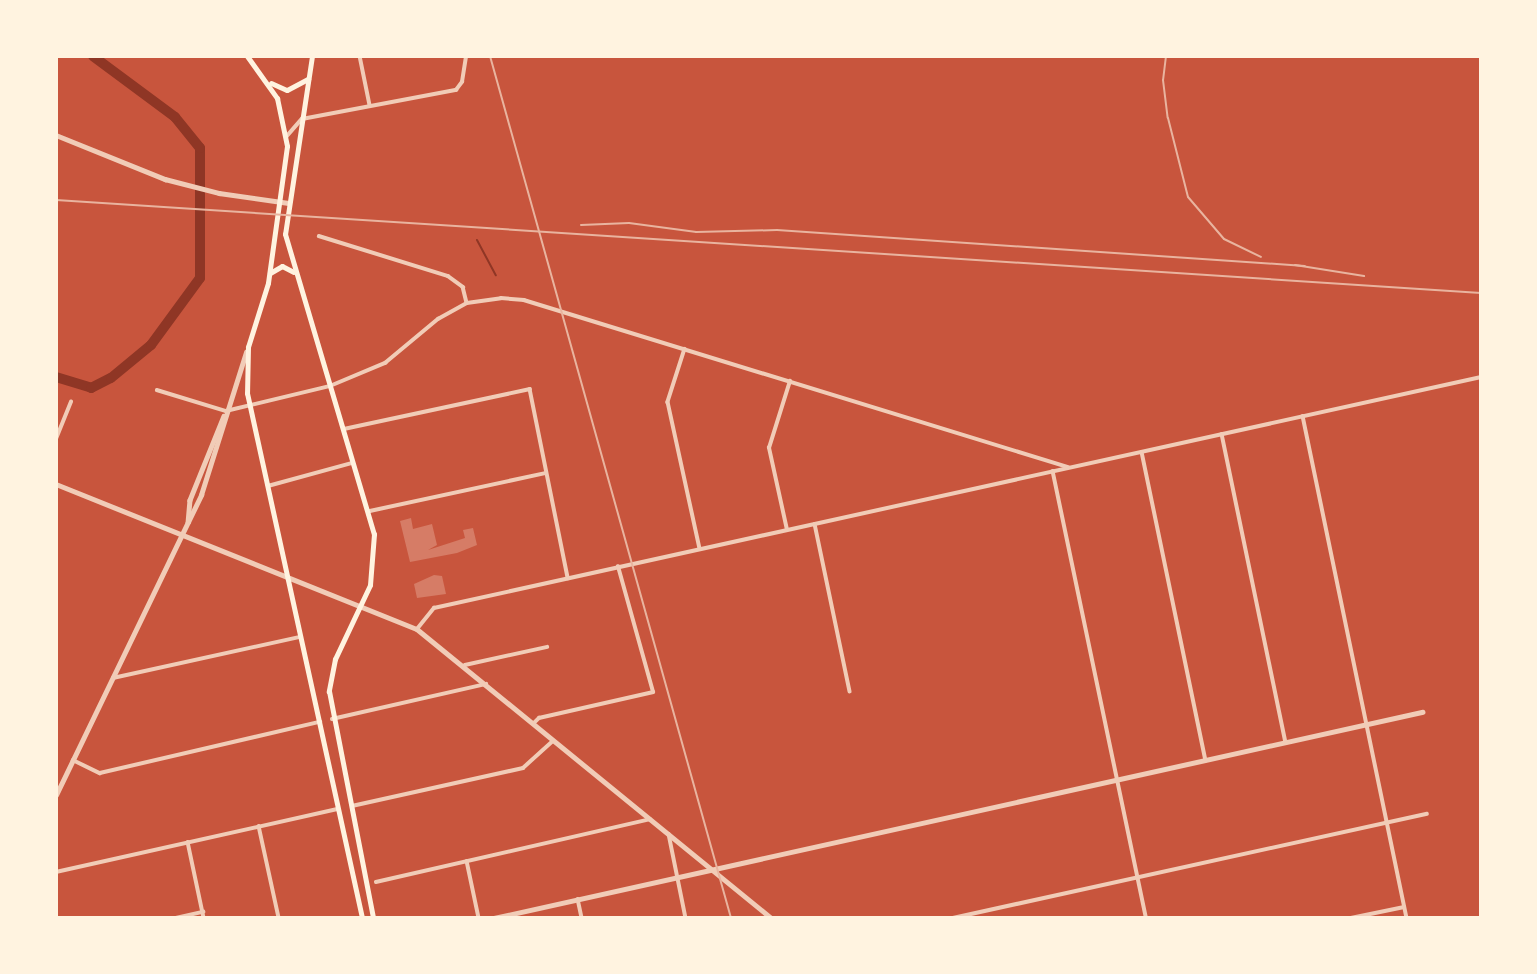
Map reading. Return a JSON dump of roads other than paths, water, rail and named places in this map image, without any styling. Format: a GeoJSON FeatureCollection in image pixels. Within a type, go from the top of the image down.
{"type":"FeatureCollection","features":[{"type":"Feature","properties":{"kind":"main road"},"geometry":{"type":"LineString","coordinates":[[247,56],[266,79],[280,106],[287,136],[269,274],[248,347],[250,405],[362,918]]}},
{"type":"Feature","properties":{"kind":"main road"},"geometry":{"type":"LineString","coordinates":[[312,56],[285,234],[294,272],[370,511],[374,565],[362,605],[332,671],[332,719],[373,918]]}},
{"type":"Feature","properties":{"kind":"main road"},"geometry":{"type":"LineString","coordinates":[[266,79],[283,90],[308,79]]}},
{"type":"Feature","properties":{"kind":"main road"},"geometry":{"type":"LineString","coordinates":[[269,274],[282,266],[294,272]]}},
{"type":"Feature","properties":{"kind":"street"},"geometry":{"type":"LineString","coordinates":[[360,56],[370,105]]}},
{"type":"Feature","properties":{"kind":"street"},"geometry":{"type":"LineString","coordinates":[[287,136],[302,119],[456,90],[462,82],[466,56]]}},
{"type":"Feature","properties":{"kind":"street"},"geometry":{"type":"LineString","coordinates":[[56,135],[181,184],[219,193],[288,203]]}},
{"type":"Feature","properties":{"kind":"street"},"geometry":{"type":"LineString","coordinates":[[319,236],[448,276],[463,287],[467,303]]}},
{"type":"Feature","properties":{"kind":"street"},"geometry":{"type":"LineString","coordinates":[[157,390],[225,414],[250,405],[330,386],[385,363],[438,319],[467,303],[524,300],[1070,467]]}},
{"type":"Feature","properties":{"kind":"street"},"geometry":{"type":"LineString","coordinates":[[56,795],[184,534],[188,522],[185,514],[225,414],[248,347]]}},
{"type":"Feature","properties":{"kind":"street"},"geometry":{"type":"LineString","coordinates":[[685,349],[668,402],[700,549]]}},
{"type":"Feature","properties":{"kind":"street"},"geometry":{"type":"LineString","coordinates":[[417,629],[434,608],[1481,377]]}},
{"type":"Feature","properties":{"kind":"street"},"geometry":{"type":"LineString","coordinates":[[788,530],[769,448],[790,381]]}},
{"type":"Feature","properties":{"kind":"street"},"geometry":{"type":"LineString","coordinates":[[344,429],[530,389],[568,578]]}},
{"type":"Feature","properties":{"kind":"street"},"geometry":{"type":"LineString","coordinates":[[56,439],[71,402]]}},
{"type":"Feature","properties":{"kind":"street"},"geometry":{"type":"LineString","coordinates":[[1303,416],[1407,918]]}},
{"type":"Feature","properties":{"kind":"street"},"geometry":{"type":"LineString","coordinates":[[1222,434],[1286,742]]}},
{"type":"Feature","properties":{"kind":"street"},"geometry":{"type":"LineString","coordinates":[[1142,452],[1206,760]]}},
{"type":"Feature","properties":{"kind":"street"},"geometry":{"type":"LineString","coordinates":[[268,486],[354,463]]}},
{"type":"Feature","properties":{"kind":"street"},"geometry":{"type":"LineString","coordinates":[[1053,471],[1146,918]]}},
{"type":"Feature","properties":{"kind":"street"},"geometry":{"type":"LineString","coordinates":[[370,511],[547,473]]}},
{"type":"Feature","properties":{"kind":"street"},"geometry":{"type":"LineString","coordinates":[[56,484],[417,629],[465,665],[771,918]]}},
{"type":"Feature","properties":{"kind":"street"},"geometry":{"type":"LineString","coordinates":[[815,524],[850,691]]}},
{"type":"Feature","properties":{"kind":"street"},"geometry":{"type":"LineString","coordinates":[[534,723],[539,718],[653,692],[618,567]]}},
{"type":"Feature","properties":{"kind":"street"},"geometry":{"type":"LineString","coordinates":[[113,678],[301,637]]}},
{"type":"Feature","properties":{"kind":"street"},"geometry":{"type":"LineString","coordinates":[[465,665],[547,647]]}},
{"type":"Feature","properties":{"kind":"street"},"geometry":{"type":"LineString","coordinates":[[332,719],[487,684]]}},
{"type":"Feature","properties":{"kind":"street"},"geometry":{"type":"LineString","coordinates":[[494,918],[1422,712]]}},
{"type":"Feature","properties":{"kind":"street"},"geometry":{"type":"LineString","coordinates":[[73,760],[100,773],[320,722]]}},
{"type":"Feature","properties":{"kind":"street"},"geometry":{"type":"LineString","coordinates":[[350,806],[523,768],[554,739]]}},
{"type":"Feature","properties":{"kind":"street"},"geometry":{"type":"LineString","coordinates":[[56,872],[339,809]]}},
{"type":"Feature","properties":{"kind":"street"},"geometry":{"type":"LineString","coordinates":[[953,918],[1427,814]]}},
{"type":"Feature","properties":{"kind":"street"},"geometry":{"type":"LineString","coordinates":[[376,882],[650,818]]}},
{"type":"Feature","properties":{"kind":"street"},"geometry":{"type":"LineString","coordinates":[[260,826],[279,918]]}},
{"type":"Feature","properties":{"kind":"street"},"geometry":{"type":"LineString","coordinates":[[669,834],[686,918]]}},
{"type":"Feature","properties":{"kind":"street"},"geometry":{"type":"LineString","coordinates":[[188,842],[204,918]]}},
{"type":"Feature","properties":{"kind":"street"},"geometry":{"type":"LineString","coordinates":[[467,861],[479,918]]}},
{"type":"Feature","properties":{"kind":"street"},"geometry":{"type":"LineString","coordinates":[[578,899],[582,918]]}},
{"type":"Feature","properties":{"kind":"street"},"geometry":{"type":"LineString","coordinates":[[1351,918],[1405,907]]}},
{"type":"Feature","properties":{"kind":"street"},"geometry":{"type":"LineString","coordinates":[[176,918],[203,912]]}},
{"type":"Feature","properties":{"kind":"waterway"},"geometry":{"type":"LineString","coordinates":[[56,377],[91,388],[111,378],[151,345],[200,278],[200,148],[175,117],[93,56]]}},
{"type":"Feature","properties":{"kind":"waterway"},"geometry":{"type":"LineString","coordinates":[[477,240],[496,275]]}},
{"type":"Feature","properties":{"kind":"railway"},"geometry":{"type":"LineString","coordinates":[[490,56],[731,918]]}},
{"type":"Feature","properties":{"kind":"railway"},"geometry":{"type":"LineString","coordinates":[[1166,56],[1163,80],[1168,118],[1188,197],[1224,239],[1261,257]]}},
{"type":"Feature","properties":{"kind":"railway"},"geometry":{"type":"LineString","coordinates":[[56,200],[1481,293]]}},
{"type":"Feature","properties":{"kind":"railway"},"geometry":{"type":"LineString","coordinates":[[581,225],[629,223],[696,232],[777,230],[1305,266]]}},
{"type":"Feature","properties":{"kind":"railway"},"geometry":{"type":"LineString","coordinates":[[1295,265],[1364,276]]}}]}
